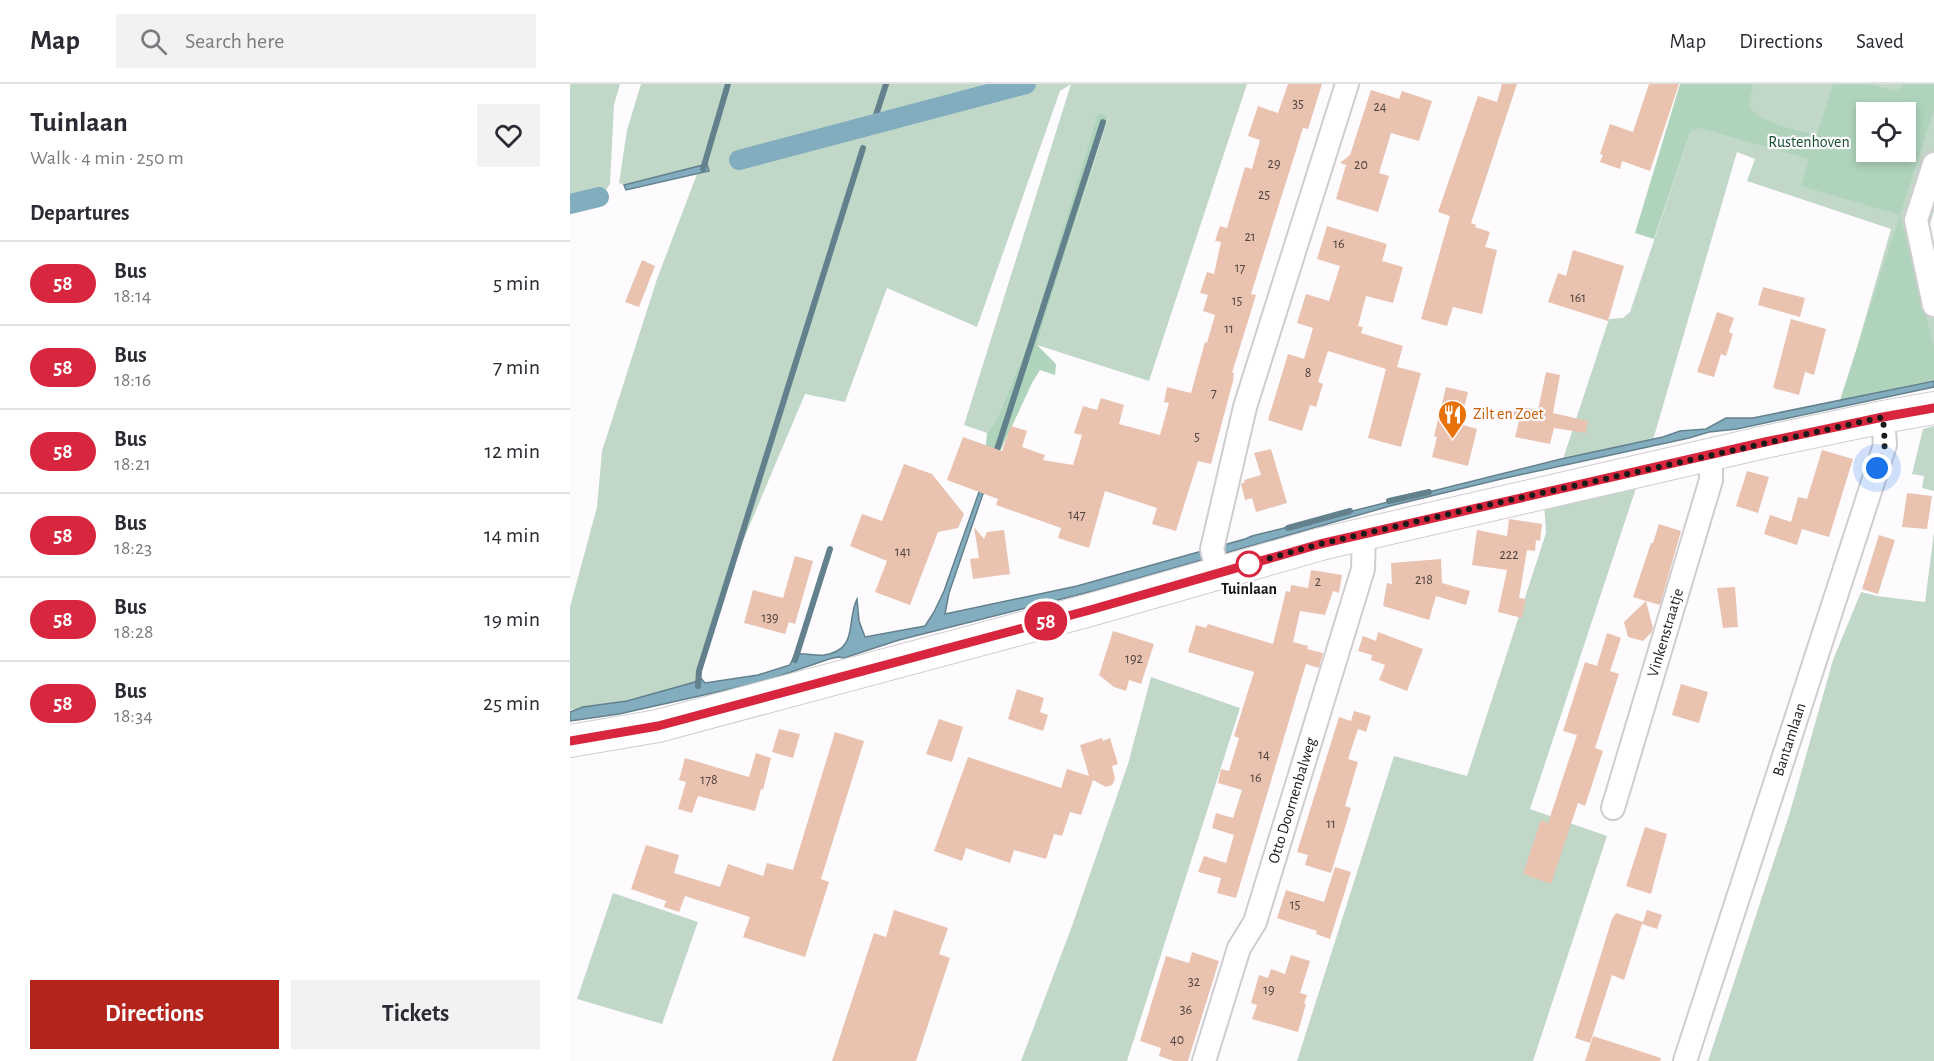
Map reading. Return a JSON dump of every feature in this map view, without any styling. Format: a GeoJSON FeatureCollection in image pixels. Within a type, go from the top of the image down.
{"type":"FeatureCollection","features":[{"type":"Feature","properties":{"kind":"street"},"geometry":{"type":"LineString","coordinates":[[1218,573],[1212,549],[1245,407],[1347,84]]}},
{"type":"Feature","properties":{"kind":"street"},"geometry":{"type":"LineString","coordinates":[[1934,164],[1916,220],[1934,305]]}},
{"type":"Feature","properties":{"kind":"street"},"geometry":{"type":"LineString","coordinates":[[570,741],[658,726],[1364,534],[1711,455],[1934,408]]}},
{"type":"Feature","properties":{"kind":"street","name":"Bantamlaan"},"geometry":{"type":"LineString","coordinates":[[1685,1061],[1885,445],[1883,417]]}},
{"type":"Feature","properties":{"kind":"street","name":"Vinkenstraatje"},"geometry":{"type":"LineString","coordinates":[[1613,808],[1711,480],[1711,455]]}},
{"type":"Feature","properties":{"kind":"street","name":"Otto Doornenbalweg"},"geometry":{"type":"LineString","coordinates":[[1204,1061],[1239,948],[1255,922],[1363,569],[1364,534]]}},
{"type":"Feature","properties":{"kind":"green space"},"geometry":{"type":"Polygon","coordinates":[[[570,84],[620,84],[614,105],[610,184],[603,194],[570,202],[570,84]]]}},
{"type":"Feature","properties":{"kind":"green space"},"geometry":{"type":"Polygon","coordinates":[[[641,84],[1071,84],[1060,91],[977,327],[887,288],[845,402],[805,394],[727,579],[700,678],[696,682],[677,689],[627,701],[570,710],[570,607],[597,507],[602,451],[657,279],[697,174],[708,171],[624,185],[619,183],[627,130],[641,84]]]}},
{"type":"Feature","properties":{"kind":"green space"},"geometry":{"type":"Polygon","coordinates":[[[1071,84],[1247,84],[1149,381],[1037,345],[1108,118],[1098,114],[1028,343],[997,418],[987,433],[964,425],[1071,84]]]}},
{"type":"Feature","properties":{"kind":"green space"},"geometry":{"type":"Polygon","coordinates":[[[1680,84],[1753,84],[1749,103],[1758,115],[1778,125],[1817,135],[1833,84],[1870,84],[1895,91],[1904,84],[1934,84],[1934,110],[1900,215],[1801,186],[1809,159],[1700,128],[1691,130],[1654,239],[1635,233],[1680,84]]]}},
{"type":"Feature","properties":{"kind":"green space","name":"Rustenhoven"},"geometry":{"type":"Polygon","coordinates":[[[1689,84],[1934,84],[1934,211],[1925,240],[1934,278],[1934,380],[1843,396],[1891,229],[1747,181],[1755,159],[1737,152],[1653,440],[1563,459],[1609,319],[1623,318],[1630,312],[1690,133],[1689,84]]]}},
{"type":"Feature","properties":{"kind":"green space"},"geometry":{"type":"Polygon","coordinates":[[[1098,113],[1108,117],[1037,345],[1056,364],[1055,375],[1040,370],[1000,452],[983,476],[987,433],[997,418],[1028,343],[1098,113]]]}},
{"type":"Feature","properties":{"kind":"green space"},"geometry":{"type":"Polygon","coordinates":[[[1900,215],[1934,346],[1934,380],[1840,400],[1900,215]]]}},
{"type":"Feature","properties":{"kind":"green space"},"geometry":{"type":"Polygon","coordinates":[[[1934,426],[1934,491],[1922,488],[1924,476],[1912,474],[1923,429],[1934,426]]]}},
{"type":"Feature","properties":{"kind":"green space"},"geometry":{"type":"Polygon","coordinates":[[[1638,482],[1530,809],[1607,836],[1533,1061],[1297,1061],[1394,756],[1467,776],[1546,533],[1544,503],[1638,482]]]}},
{"type":"Feature","properties":{"kind":"green space"},"geometry":{"type":"Polygon","coordinates":[[[1934,532],[1934,1061],[1708,1061],[1790,812],[1833,660],[1861,592],[1925,602],[1934,532]]]}},
{"type":"Feature","properties":{"kind":"green space"},"geometry":{"type":"Polygon","coordinates":[[[1151,677],[1240,708],[1127,1061],[1021,1061],[1072,926],[1128,764],[1151,677]]]}},
{"type":"Feature","properties":{"kind":"green space"},"geometry":{"type":"Polygon","coordinates":[[[613,893],[698,922],[662,1024],[577,999],[613,893]]]}},
{"type":"Feature","properties":{"kind":"water"},"geometry":{"type":"Polygon","coordinates":[[[707,164],[709,171],[626,190],[624,185],[707,164]]]}},
{"type":"Feature","properties":{"kind":"water"},"geometry":{"type":"Polygon","coordinates":[[[1934,381],[1934,387],[1737,429],[1709,432],[1390,506],[1097,590],[899,640],[844,658],[829,659],[762,682],[619,714],[570,721],[570,712],[583,707],[627,701],[695,682],[700,677],[705,683],[758,675],[790,665],[795,654],[824,655],[835,652],[847,641],[857,599],[859,621],[865,637],[925,626],[944,591],[984,478],[988,479],[949,593],[945,614],[1077,586],[1252,536],[1561,459],[1663,437],[1680,431],[1706,429],[1726,418],[1753,418],[1934,381]]]}},
{"type":"Feature","properties":{"kind":"building"},"geometry":{"type":"Polygon","coordinates":[[[1288,84],[1322,84],[1308,129],[1303,128],[1251,294],[1256,295],[1232,373],[1234,373],[1233,381],[1211,464],[1198,461],[1176,531],[1152,524],[1157,508],[1105,491],[1089,548],[1058,538],[1061,528],[996,505],[998,499],[947,480],[963,437],[1002,451],[1011,426],[1027,431],[1022,447],[1045,455],[1043,460],[1073,465],[1082,435],[1074,433],[1083,406],[1097,410],[1101,398],[1124,405],[1119,424],[1160,435],[1169,403],[1164,402],[1167,387],[1191,393],[1205,342],[1207,343],[1215,315],[1203,311],[1208,295],[1200,293],[1207,272],[1214,274],[1221,242],[1215,241],[1220,226],[1227,228],[1245,167],[1252,169],[1260,140],[1248,136],[1258,106],[1278,113],[1288,84]]]}},
{"type":"Feature","properties":{"kind":"building"},"geometry":{"type":"Polygon","coordinates":[[[1502,84],[1517,84],[1471,223],[1476,225],[1475,227],[1490,232],[1485,247],[1497,250],[1482,314],[1453,307],[1447,326],[1421,319],[1450,216],[1438,212],[1478,96],[1497,102],[1502,84]]]}},
{"type":"Feature","properties":{"kind":"building"},"geometry":{"type":"Polygon","coordinates":[[[1649,84],[1679,84],[1650,171],[1622,161],[1620,169],[1600,162],[1603,155],[1600,154],[1610,124],[1633,132],[1649,84]]]}},
{"type":"Feature","properties":{"kind":"building"},"geometry":{"type":"Polygon","coordinates":[[[1371,90],[1399,99],[1402,91],[1432,101],[1419,141],[1391,133],[1379,173],[1389,176],[1378,212],[1336,199],[1346,165],[1340,163],[1350,155],[1371,90]]]}},
{"type":"Feature","properties":{"kind":"building"},"geometry":{"type":"Polygon","coordinates":[[[1327,226],[1387,244],[1382,261],[1403,267],[1393,303],[1366,296],[1358,326],[1363,327],[1361,333],[1403,346],[1397,367],[1421,373],[1401,447],[1368,438],[1386,369],[1328,351],[1318,382],[1323,384],[1316,407],[1310,405],[1302,431],[1268,420],[1288,354],[1304,359],[1313,328],[1297,323],[1306,294],[1329,301],[1340,266],[1317,259],[1327,226]]]}},
{"type":"Feature","properties":{"kind":"building"},"geometry":{"type":"Polygon","coordinates":[[[1573,250],[1624,266],[1608,321],[1548,302],[1558,273],[1566,276],[1573,250]]]}},
{"type":"Feature","properties":{"kind":"building"},"geometry":{"type":"Polygon","coordinates":[[[642,260],[655,266],[639,307],[625,302],[642,260]]]}},
{"type":"Feature","properties":{"kind":"building"},"geometry":{"type":"Polygon","coordinates":[[[1763,287],[1805,298],[1800,317],[1758,305],[1763,287]]]}},
{"type":"Feature","properties":{"kind":"building"},"geometry":{"type":"Polygon","coordinates":[[[1717,312],[1734,318],[1729,332],[1733,334],[1726,356],[1721,354],[1714,377],[1697,372],[1717,312]]]}},
{"type":"Feature","properties":{"kind":"building"},"geometry":{"type":"Polygon","coordinates":[[[1791,319],[1826,329],[1814,375],[1805,372],[1799,395],[1773,388],[1791,319]]]}},
{"type":"Feature","properties":{"kind":"building"},"geometry":{"type":"Polygon","coordinates":[[[1546,372],[1560,375],[1553,413],[1588,421],[1586,433],[1554,428],[1550,444],[1515,437],[1519,421],[1512,420],[1515,406],[1538,410],[1546,372]]]}},
{"type":"Feature","properties":{"kind":"building"},"geometry":{"type":"Polygon","coordinates":[[[1446,387],[1468,392],[1460,424],[1477,429],[1468,466],[1432,457],[1437,437],[1434,436],[1446,387]]]}},
{"type":"Feature","properties":{"kind":"building"},"geometry":{"type":"Polygon","coordinates":[[[1271,449],[1287,503],[1256,512],[1252,498],[1245,500],[1241,484],[1245,482],[1244,480],[1261,475],[1254,453],[1271,449]]]}},
{"type":"Feature","properties":{"kind":"building"},"geometry":{"type":"Polygon","coordinates":[[[1822,450],[1853,459],[1829,537],[1802,529],[1797,545],[1764,534],[1770,515],[1791,522],[1798,497],[1807,499],[1822,450]]]}},
{"type":"Feature","properties":{"kind":"building"},"geometry":{"type":"Polygon","coordinates":[[[904,464],[932,474],[964,514],[958,528],[938,532],[910,605],[875,592],[887,561],[850,546],[862,514],[882,521],[904,464]]]}},
{"type":"Feature","properties":{"kind":"building"},"geometry":{"type":"Polygon","coordinates":[[[1747,471],[1769,477],[1758,513],[1736,506],[1747,471]]]}},
{"type":"Feature","properties":{"kind":"building"},"geometry":{"type":"Polygon","coordinates":[[[1907,493],[1932,496],[1927,529],[1902,527],[1907,493]]]}},
{"type":"Feature","properties":{"kind":"building"},"geometry":{"type":"Polygon","coordinates":[[[1509,519],[1542,524],[1540,541],[1536,540],[1535,551],[1527,550],[1519,598],[1526,599],[1522,618],[1498,612],[1507,570],[1472,565],[1477,530],[1507,536],[1509,519]]]}},
{"type":"Feature","properties":{"kind":"building"},"geometry":{"type":"Polygon","coordinates":[[[1659,524],[1681,531],[1660,605],[1633,597],[1659,524]]]}},
{"type":"Feature","properties":{"kind":"building"},"geometry":{"type":"Polygon","coordinates":[[[974,527],[984,539],[987,532],[1004,530],[1010,574],[973,579],[970,559],[979,558],[974,527]]]}},
{"type":"Feature","properties":{"kind":"building"},"geometry":{"type":"Polygon","coordinates":[[[1879,535],[1895,540],[1878,594],[1862,589],[1879,535]]]}},
{"type":"Feature","properties":{"kind":"building"},"geometry":{"type":"Polygon","coordinates":[[[795,556],[813,561],[795,624],[789,622],[785,634],[744,623],[753,590],[783,598],[795,556]]]}},
{"type":"Feature","properties":{"kind":"building"},"geometry":{"type":"Polygon","coordinates":[[[1441,559],[1442,583],[1470,591],[1466,605],[1436,596],[1429,620],[1383,606],[1387,583],[1392,584],[1391,563],[1441,559]]]}},
{"type":"Feature","properties":{"kind":"building"},"geometry":{"type":"Polygon","coordinates":[[[1311,570],[1342,575],[1339,593],[1333,591],[1325,615],[1300,611],[1293,642],[1323,653],[1319,668],[1306,664],[1236,898],[1217,893],[1221,878],[1198,872],[1204,856],[1226,863],[1234,835],[1212,828],[1216,813],[1233,818],[1242,790],[1218,783],[1221,769],[1229,771],[1239,738],[1234,736],[1254,672],[1188,652],[1196,625],[1206,628],[1208,624],[1273,644],[1286,591],[1290,592],[1291,585],[1308,588],[1311,570]]]}},
{"type":"Feature","properties":{"kind":"building"},"geometry":{"type":"Polygon","coordinates":[[[1735,587],[1738,627],[1723,628],[1717,588],[1735,587]]]}},
{"type":"Feature","properties":{"kind":"building"},"geometry":{"type":"Polygon","coordinates":[[[1646,601],[1653,628],[1651,633],[1643,641],[1628,637],[1624,622],[1646,601]]]}},
{"type":"Feature","properties":{"kind":"building"},"geometry":{"type":"Polygon","coordinates":[[[1113,631],[1154,644],[1141,684],[1129,680],[1126,691],[1114,687],[1099,675],[1113,631]]]}},
{"type":"Feature","properties":{"kind":"building"},"geometry":{"type":"Polygon","coordinates":[[[1378,632],[1423,649],[1407,691],[1379,680],[1385,665],[1371,660],[1372,655],[1358,651],[1363,636],[1376,641],[1378,632]]]}},
{"type":"Feature","properties":{"kind":"building"},"geometry":{"type":"Polygon","coordinates":[[[1607,633],[1621,638],[1610,671],[1619,674],[1595,748],[1603,751],[1585,806],[1578,803],[1551,884],[1523,874],[1541,820],[1548,823],[1577,735],[1563,731],[1585,662],[1597,666],[1607,633]]]}},
{"type":"Feature","properties":{"kind":"building"},"geometry":{"type":"Polygon","coordinates":[[[1681,684],[1708,692],[1699,723],[1672,715],[1681,684]]]}},
{"type":"Feature","properties":{"kind":"building"},"geometry":{"type":"Polygon","coordinates":[[[1017,689],[1044,698],[1040,712],[1048,715],[1043,731],[1008,719],[1017,689]]]}},
{"type":"Feature","properties":{"kind":"building"},"geometry":{"type":"Polygon","coordinates":[[[1354,711],[1371,716],[1366,732],[1358,729],[1348,759],[1358,762],[1345,806],[1351,808],[1331,873],[1305,865],[1308,855],[1297,852],[1339,717],[1351,721],[1354,711]]]}},
{"type":"Feature","properties":{"kind":"building"},"geometry":{"type":"Polygon","coordinates":[[[939,719],[963,727],[952,762],[926,754],[939,719]]]}},
{"type":"Feature","properties":{"kind":"building"},"geometry":{"type":"Polygon","coordinates":[[[779,729],[800,734],[793,758],[772,752],[779,729]]]}},
{"type":"Feature","properties":{"kind":"building"},"geometry":{"type":"Polygon","coordinates":[[[835,732],[864,741],[821,879],[829,882],[805,957],[743,937],[750,917],[685,896],[679,912],[664,907],[666,901],[631,889],[646,845],[679,855],[674,873],[720,887],[728,864],[763,876],[767,863],[793,870],[835,732]]]}},
{"type":"Feature","properties":{"kind":"building"},"geometry":{"type":"Polygon","coordinates":[[[1102,738],[1103,741],[1110,738],[1118,764],[1112,766],[1115,779],[1112,785],[1106,787],[1093,780],[1081,815],[1070,812],[1062,836],[1054,834],[1046,859],[1014,850],[1010,863],[966,848],[962,861],[934,851],[968,757],[1061,788],[1067,769],[1089,776],[1080,745],[1102,738]]]}},
{"type":"Feature","properties":{"kind":"building"},"geometry":{"type":"Polygon","coordinates":[[[756,753],[771,758],[755,811],[698,796],[692,813],[678,809],[686,782],[679,780],[685,758],[749,777],[756,753]]]}},
{"type":"Feature","properties":{"kind":"building"},"geometry":{"type":"Polygon","coordinates":[[[1645,827],[1667,834],[1651,894],[1626,886],[1645,827]]]}},
{"type":"Feature","properties":{"kind":"building"},"geometry":{"type":"Polygon","coordinates":[[[1335,867],[1351,872],[1330,939],[1316,934],[1317,931],[1277,918],[1286,890],[1324,902],[1335,867]]]}},
{"type":"Feature","properties":{"kind":"building"},"geometry":{"type":"Polygon","coordinates":[[[894,910],[948,928],[939,954],[950,958],[916,1061],[832,1061],[874,933],[886,937],[894,910]]]}},
{"type":"Feature","properties":{"kind":"building"},"geometry":{"type":"Polygon","coordinates":[[[1647,910],[1662,915],[1657,929],[1642,924],[1624,980],[1612,975],[1590,1043],[1575,1038],[1612,919],[1616,913],[1643,922],[1647,910]]]}},
{"type":"Feature","properties":{"kind":"building"},"geometry":{"type":"Polygon","coordinates":[[[1192,952],[1219,961],[1188,1061],[1174,1061],[1159,1056],[1161,1048],[1140,1041],[1166,956],[1189,963],[1192,952]]]}},
{"type":"Feature","properties":{"kind":"building"},"geometry":{"type":"Polygon","coordinates":[[[1291,955],[1310,961],[1300,993],[1307,995],[1298,1032],[1252,1019],[1257,1005],[1251,1003],[1259,975],[1268,978],[1271,969],[1285,974],[1291,955]]]}},
{"type":"Feature","properties":{"kind":"building"},"geometry":{"type":"Polygon","coordinates":[[[1593,1036],[1661,1058],[1660,1061],[1585,1061],[1593,1036]]]}},
{"type":"Feature","properties":{"kind":"waterway"},"geometry":{"type":"LineString","coordinates":[[703,169],[728,84]]}},
{"type":"Feature","properties":{"kind":"waterway"},"geometry":{"type":"LineString","coordinates":[[876,123],[876,115],[886,84]]}},
{"type":"Feature","properties":{"kind":"waterway"},"geometry":{"type":"LineString","coordinates":[[739,160],[1026,84]]}},
{"type":"Feature","properties":{"kind":"waterway"},"geometry":{"type":"LineString","coordinates":[[995,456],[1103,122]]}},
{"type":"Feature","properties":{"kind":"waterway"},"geometry":{"type":"LineString","coordinates":[[698,686],[699,671],[863,148]]}},
{"type":"Feature","properties":{"kind":"waterway"},"geometry":{"type":"LineString","coordinates":[[570,204],[599,197]]}},
{"type":"Feature","properties":{"kind":"waterway"},"geometry":{"type":"LineString","coordinates":[[1389,501],[1429,492]]}},
{"type":"Feature","properties":{"kind":"waterway"},"geometry":{"type":"LineString","coordinates":[[1288,528],[1350,511]]}},
{"type":"Feature","properties":{"kind":"waterway"},"geometry":{"type":"LineString","coordinates":[[795,660],[830,549]]}},
{"type":"Feature","properties":{"kind":"bus line","name":"58"},"geometry":{"type":"LineString","coordinates":[[570,741],[658,726],[1090,610],[1320,544],[1765,442],[1934,408]]}},
{"type":"Feature","properties":{"kind":"place","name":"Zilt en Zoet"},"geometry":{"type":"Point","coordinates":[1452,440]}},
{"type":"Feature","properties":{"kind":"place","name":"Tuinlaan"},"geometry":{"type":"Point","coordinates":[1249,564]}},
{"type":"Feature","properties":{"kind":"route"},"geometry":{"type":"LineString","coordinates":[[1249,564],[1320,544],[1479,507],[1883,417],[1885,445],[1877,468]]}}]}
